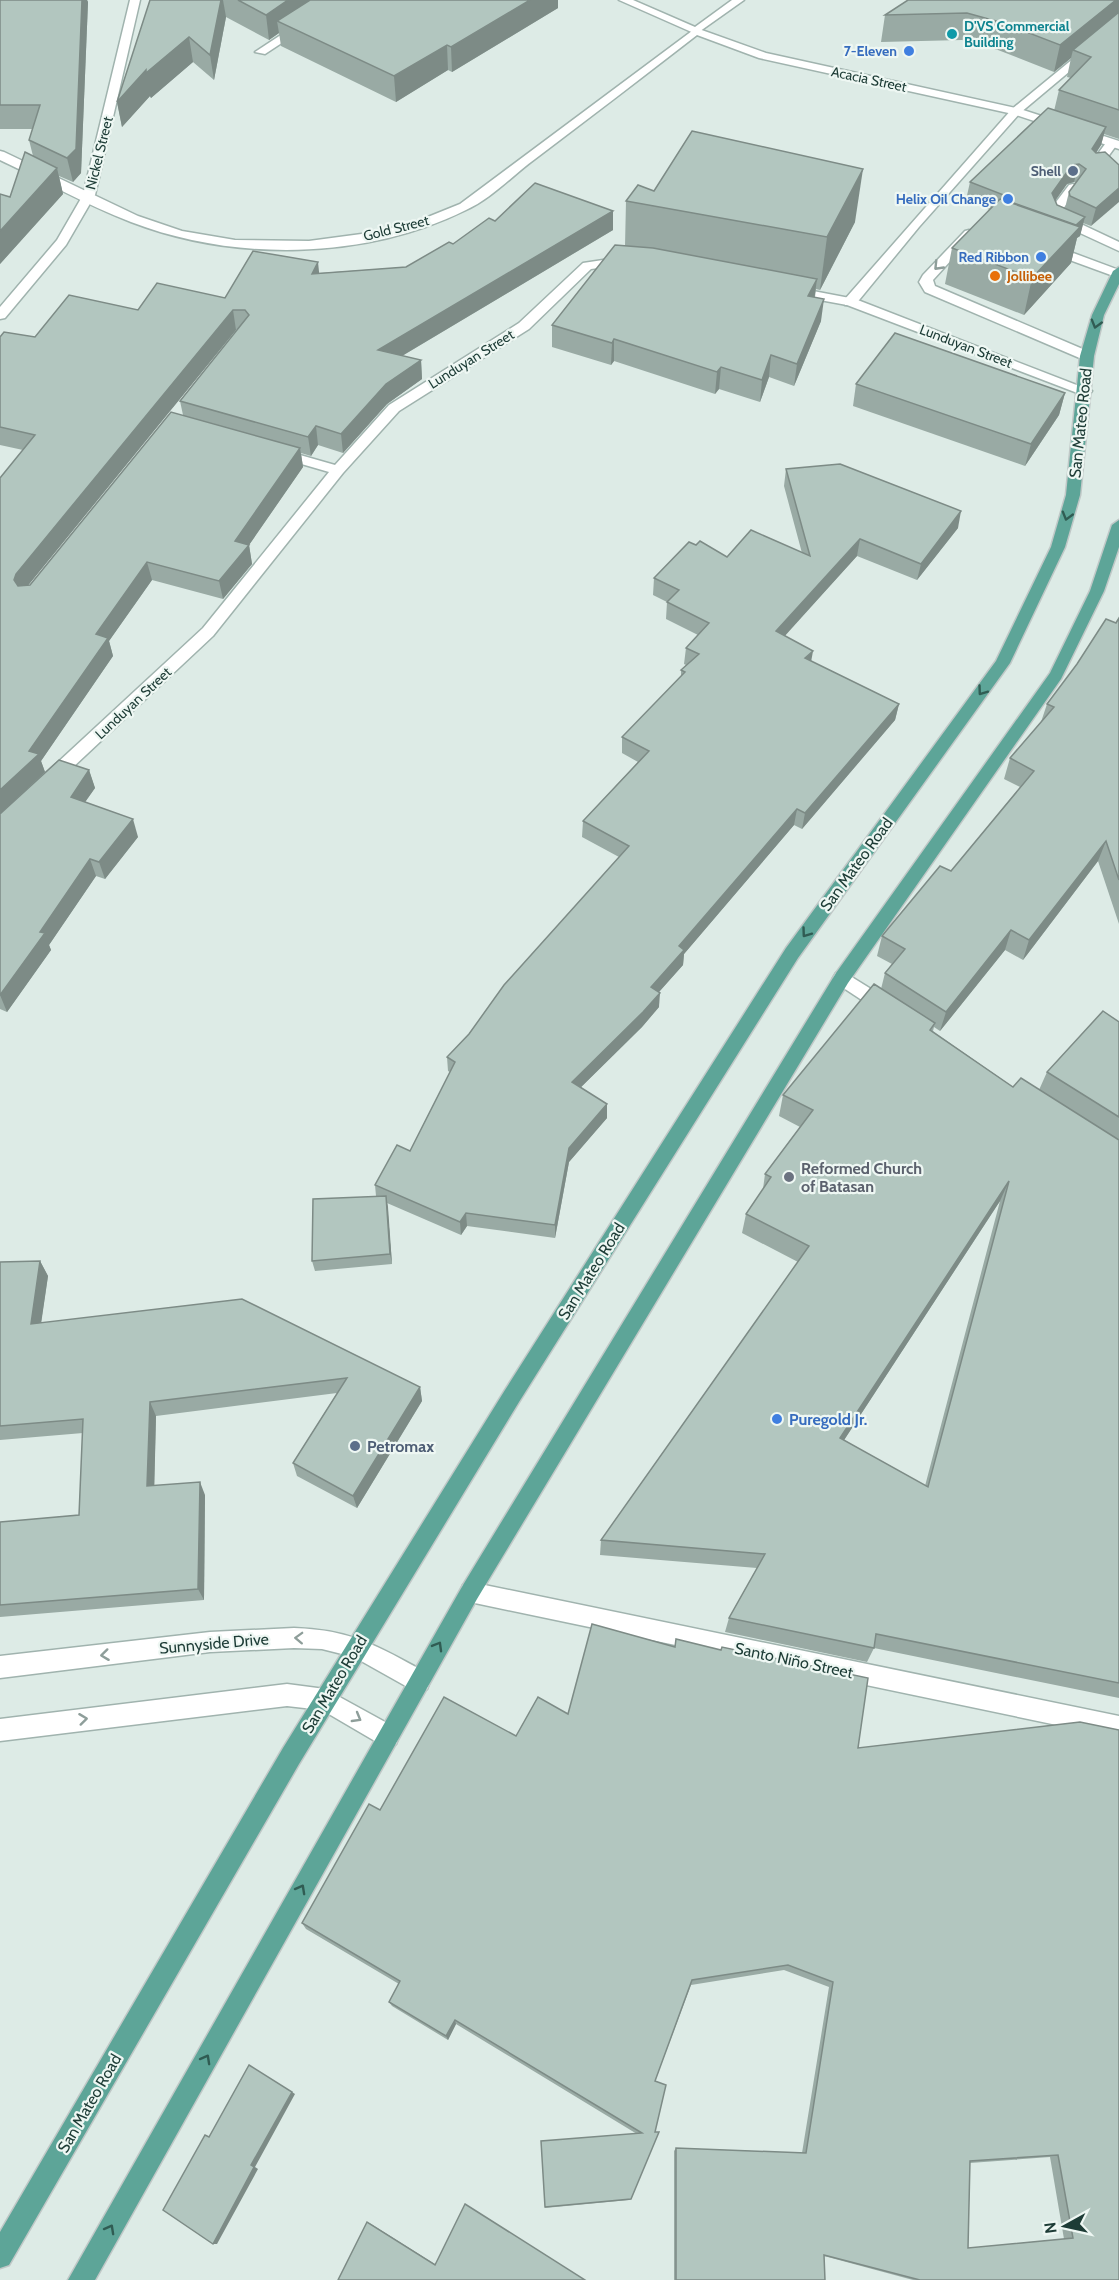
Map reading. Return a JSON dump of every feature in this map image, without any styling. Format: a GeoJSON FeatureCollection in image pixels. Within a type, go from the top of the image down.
{"type":"FeatureCollection","features":[{"type":"Feature","properties":{"kind":"main road","name":"San Mateo Road"},"geometry":{"type":"LineString","coordinates":[[0,2256],[357,1647],[792,952],[1002,663],[1059,547],[1073,495],[1087,356],[1098,315],[1118,272]]}},
{"type":"Feature","properties":{"kind":"main road"},"geometry":{"type":"LineString","coordinates":[[81,2280],[470,1592],[842,978],[1056,675],[1097,591],[1119,525]]}},
{"type":"Feature","properties":{"kind":"street","name":"Nickel Street"},"geometry":{"type":"LineString","coordinates":[[0,315],[62,242],[89,195],[135,0]]}},
{"type":"Feature","properties":{"kind":"street"},"geometry":{"type":"LineString","coordinates":[[261,52],[342,0]]}},
{"type":"Feature","properties":{"kind":"street","name":"Acacia Street"},"geometry":{"type":"LineString","coordinates":[[624,0],[696,31],[768,57],[1016,111],[1116,144]]}},
{"type":"Feature","properties":{"kind":"street","name":"Gold Street"},"geometry":{"type":"LineString","coordinates":[[0,155],[89,195],[134,219],[180,234],[235,244],[309,245],[369,237],[417,226],[464,207],[740,0]]}},
{"type":"Feature","properties":{"kind":"street"},"geometry":{"type":"LineString","coordinates":[[850,302],[915,224],[1016,111],[1119,24]]}},
{"type":"Feature","properties":{"kind":"street"},"geometry":{"type":"LineString","coordinates":[[1095,166],[1116,144]]}},
{"type":"Feature","properties":{"kind":"street"},"geometry":{"type":"LineString","coordinates":[[1073,188],[1056,210],[1058,218],[1119,247]]}},
{"type":"Feature","properties":{"kind":"street"},"geometry":{"type":"LineString","coordinates":[[982,225],[974,228],[927,278],[925,282],[930,289],[1087,356]]}},
{"type":"Feature","properties":{"kind":"street"},"geometry":{"type":"LineString","coordinates":[[1034,242],[1118,272]]}},
{"type":"Feature","properties":{"kind":"street","name":"Lunduyan Street"},"geometry":{"type":"LineString","coordinates":[[35,793],[208,632],[338,470],[394,408],[524,326],[587,267],[621,260],[642,262]]}},
{"type":"Feature","properties":{"kind":"street","name":"Lunduyan Street"},"geometry":{"type":"LineString","coordinates":[[780,288],[850,302],[1085,391]]}},
{"type":"Feature","properties":{"kind":"street"},"geometry":{"type":"LineString","coordinates":[[261,448],[338,470]]}},
{"type":"Feature","properties":{"kind":"street"},"geometry":{"type":"LineString","coordinates":[[842,978],[902,1017]]}},
{"type":"Feature","properties":{"kind":"street","name":"Santo Niño Street"},"geometry":{"type":"LineString","coordinates":[[470,1592],[1119,1728]]}},
{"type":"Feature","properties":{"kind":"street","name":"Sunnyside Drive"},"geometry":{"type":"LineString","coordinates":[[0,1667],[256,1638],[322,1639],[357,1647],[419,1681]]}},
{"type":"Feature","properties":{"kind":"street"},"geometry":{"type":"LineString","coordinates":[[0,1730],[287,1695],[325,1700],[388,1736]]}},
{"type":"Feature","properties":{"kind":"building"},"geometry":{"type":"Polygon","coordinates":[[[0,0],[82,0],[76,149],[67,158],[29,140],[40,105],[0,105],[0,0]]]}},
{"type":"Feature","properties":{"kind":"building"},"geometry":{"type":"Polygon","coordinates":[[[150,0],[221,0],[210,55],[189,37],[146,73],[146,70],[117,102],[150,0]]]}},
{"type":"Feature","properties":{"kind":"building"},"geometry":{"type":"Polygon","coordinates":[[[238,0],[288,0],[266,15],[238,0]]]}},
{"type":"Feature","properties":{"kind":"building"},"geometry":{"type":"Polygon","coordinates":[[[310,0],[530,0],[451,47],[447,45],[394,76],[277,21],[310,0]]]}},
{"type":"Feature","properties":{"kind":"building"},"geometry":{"type":"Polygon","coordinates":[[[908,0],[1116,0],[1060,45],[1003,23],[967,13],[885,15],[908,0]]]}},
{"type":"Feature","properties":{"kind":"building"},"geometry":{"type":"Polygon","coordinates":[[[1119,12],[1119,110],[1059,90],[1091,57],[1073,50],[1119,12]]]}},
{"type":"Feature","properties":{"kind":"building"},"geometry":{"type":"Polygon","coordinates":[[[1048,108],[1106,127],[1092,149],[1096,153],[1105,152],[1119,165],[1119,188],[1096,208],[1070,196],[1069,192],[1086,169],[1079,164],[1072,165],[1052,193],[1057,205],[1085,217],[1076,225],[1011,202],[1014,199],[970,182],[1048,108]]]}},
{"type":"Feature","properties":{"kind":"building"},"geometry":{"type":"Polygon","coordinates":[[[692,131],[863,169],[827,237],[626,201],[638,185],[654,191],[692,131]]]}},
{"type":"Feature","properties":{"kind":"building"},"geometry":{"type":"Polygon","coordinates":[[[25,152],[57,168],[0,231],[0,194],[10,197],[25,152]]]}},
{"type":"Feature","properties":{"kind":"building"},"geometry":{"type":"Polygon","coordinates":[[[535,183],[613,211],[378,350],[421,360],[386,384],[341,434],[316,426],[308,437],[180,401],[249,315],[245,310],[233,310],[16,574],[14,580],[18,586],[30,585],[171,412],[300,448],[235,541],[249,545],[219,581],[147,562],[96,634],[108,638],[29,751],[39,754],[0,790],[0,478],[35,435],[0,427],[0,337],[4,332],[35,337],[69,295],[138,310],[157,283],[225,298],[253,251],[318,262],[312,274],[406,267],[449,242],[453,244],[489,218],[495,221],[535,183]]]}},
{"type":"Feature","properties":{"kind":"building"},"geometry":{"type":"Polygon","coordinates":[[[1000,199],[1080,227],[1032,278],[952,248],[1000,199]]]}},
{"type":"Feature","properties":{"kind":"building"},"geometry":{"type":"Polygon","coordinates":[[[615,245],[653,248],[817,279],[808,296],[824,299],[797,364],[771,355],[762,380],[721,367],[717,372],[614,339],[612,343],[552,325],[615,245]]]}},
{"type":"Feature","properties":{"kind":"building"},"geometry":{"type":"Polygon","coordinates":[[[895,333],[1065,393],[1031,444],[856,384],[895,333]]]}},
{"type":"Feature","properties":{"kind":"building"},"geometry":{"type":"Polygon","coordinates":[[[840,464],[961,511],[921,564],[860,539],[776,631],[813,651],[805,658],[899,704],[805,813],[797,809],[679,946],[684,950],[651,987],[660,993],[572,1082],[607,1104],[569,1148],[555,1225],[466,1213],[460,1222],[375,1185],[397,1145],[410,1151],[455,1062],[447,1057],[469,1034],[504,985],[629,846],[583,821],[649,751],[622,737],[685,672],[681,670],[699,654],[686,648],[709,623],[667,602],[679,590],[654,578],[689,542],[696,545],[700,541],[727,557],[751,530],[810,556],[786,469],[840,464]]]}},
{"type":"Feature","properties":{"kind":"building"},"geometry":{"type":"Polygon","coordinates":[[[1119,618],[1119,880],[1106,841],[1029,940],[1011,930],[946,1012],[885,973],[905,949],[882,936],[940,866],[951,871],[1034,771],[1010,758],[1054,707],[1047,704],[1077,664],[1106,619],[1116,623],[1119,618]]]}},
{"type":"Feature","properties":{"kind":"building"},"geometry":{"type":"Polygon","coordinates":[[[59,760],[89,770],[71,797],[133,819],[99,862],[90,859],[40,932],[45,933],[0,995],[0,814],[59,760]]]}},
{"type":"Feature","properties":{"kind":"building"},"geometry":{"type":"Polygon","coordinates":[[[874,984],[935,1023],[930,1030],[1013,1087],[1021,1078],[1119,1140],[1119,1683],[876,1634],[874,1648],[729,1618],[765,1554],[601,1540],[809,1246],[746,1214],[771,1177],[765,1174],[813,1110],[783,1095],[874,984]],[[1009,1181],[840,1438],[928,1487],[1009,1181]]]}},
{"type":"Feature","properties":{"kind":"building"},"geometry":{"type":"Polygon","coordinates":[[[1103,1011],[1119,1022],[1119,1117],[1047,1072],[1103,1011]]]}},
{"type":"Feature","properties":{"kind":"building"},"geometry":{"type":"Polygon","coordinates":[[[386,1196],[390,1254],[312,1261],[313,1199],[386,1196]]]}},
{"type":"Feature","properties":{"kind":"building"},"geometry":{"type":"Polygon","coordinates":[[[40,1261],[31,1324],[242,1299],[420,1387],[353,1496],[293,1463],[347,1378],[150,1402],[147,1486],[200,1482],[198,1589],[0,1605],[0,1522],[79,1515],[83,1419],[0,1426],[0,1262],[40,1261]]]}},
{"type":"Feature","properties":{"kind":"building"},"geometry":{"type":"Polygon","coordinates":[[[592,1624],[675,1647],[676,1639],[721,1650],[722,1647],[868,1678],[858,1748],[1080,1722],[1119,1730],[1119,2280],[920,2280],[824,2255],[825,2280],[676,2280],[676,2148],[806,2153],[833,1982],[788,1965],[692,1980],[655,2081],[666,2085],[655,2132],[659,2132],[631,2199],[545,2207],[541,2141],[642,2133],[455,2020],[446,2036],[389,2002],[400,1981],[302,1923],[369,1804],[380,1810],[444,1697],[516,1736],[538,1697],[568,1714],[592,1624]],[[1058,2155],[970,2161],[968,2248],[1073,2238],[1058,2155]]]}},
{"type":"Feature","properties":{"kind":"building"},"geometry":{"type":"Polygon","coordinates":[[[249,2065],[292,2092],[251,2165],[254,2167],[213,2244],[163,2210],[205,2135],[209,2137],[249,2065]]]}},
{"type":"Feature","properties":{"kind":"building"},"geometry":{"type":"Polygon","coordinates":[[[465,2204],[585,2280],[338,2280],[367,2222],[435,2265],[465,2204]]]}},
{"type":"Feature","properties":{"kind":"place","name":"D'VS Commercial Building"},"geometry":{"type":"Point","coordinates":[952,34]}},
{"type":"Feature","properties":{"kind":"place","name":"7-Eleven"},"geometry":{"type":"Point","coordinates":[909,51]}},
{"type":"Feature","properties":{"kind":"place","name":"Shell"},"geometry":{"type":"Point","coordinates":[1073,171]}},
{"type":"Feature","properties":{"kind":"place","name":"Helix Oil Change"},"geometry":{"type":"Point","coordinates":[1008,199]}},
{"type":"Feature","properties":{"kind":"place","name":"Red Ribbon"},"geometry":{"type":"Point","coordinates":[1041,257]}},
{"type":"Feature","properties":{"kind":"place","name":"Jollibee"},"geometry":{"type":"Point","coordinates":[995,276]}},
{"type":"Feature","properties":{"kind":"place","name":"Reformed Church of Batasan"},"geometry":{"type":"Point","coordinates":[789,1177]}},
{"type":"Feature","properties":{"kind":"place","name":"Puregold Jr."},"geometry":{"type":"Point","coordinates":[777,1419]}},
{"type":"Feature","properties":{"kind":"place","name":"Petromax"},"geometry":{"type":"Point","coordinates":[355,1446]}}]}
